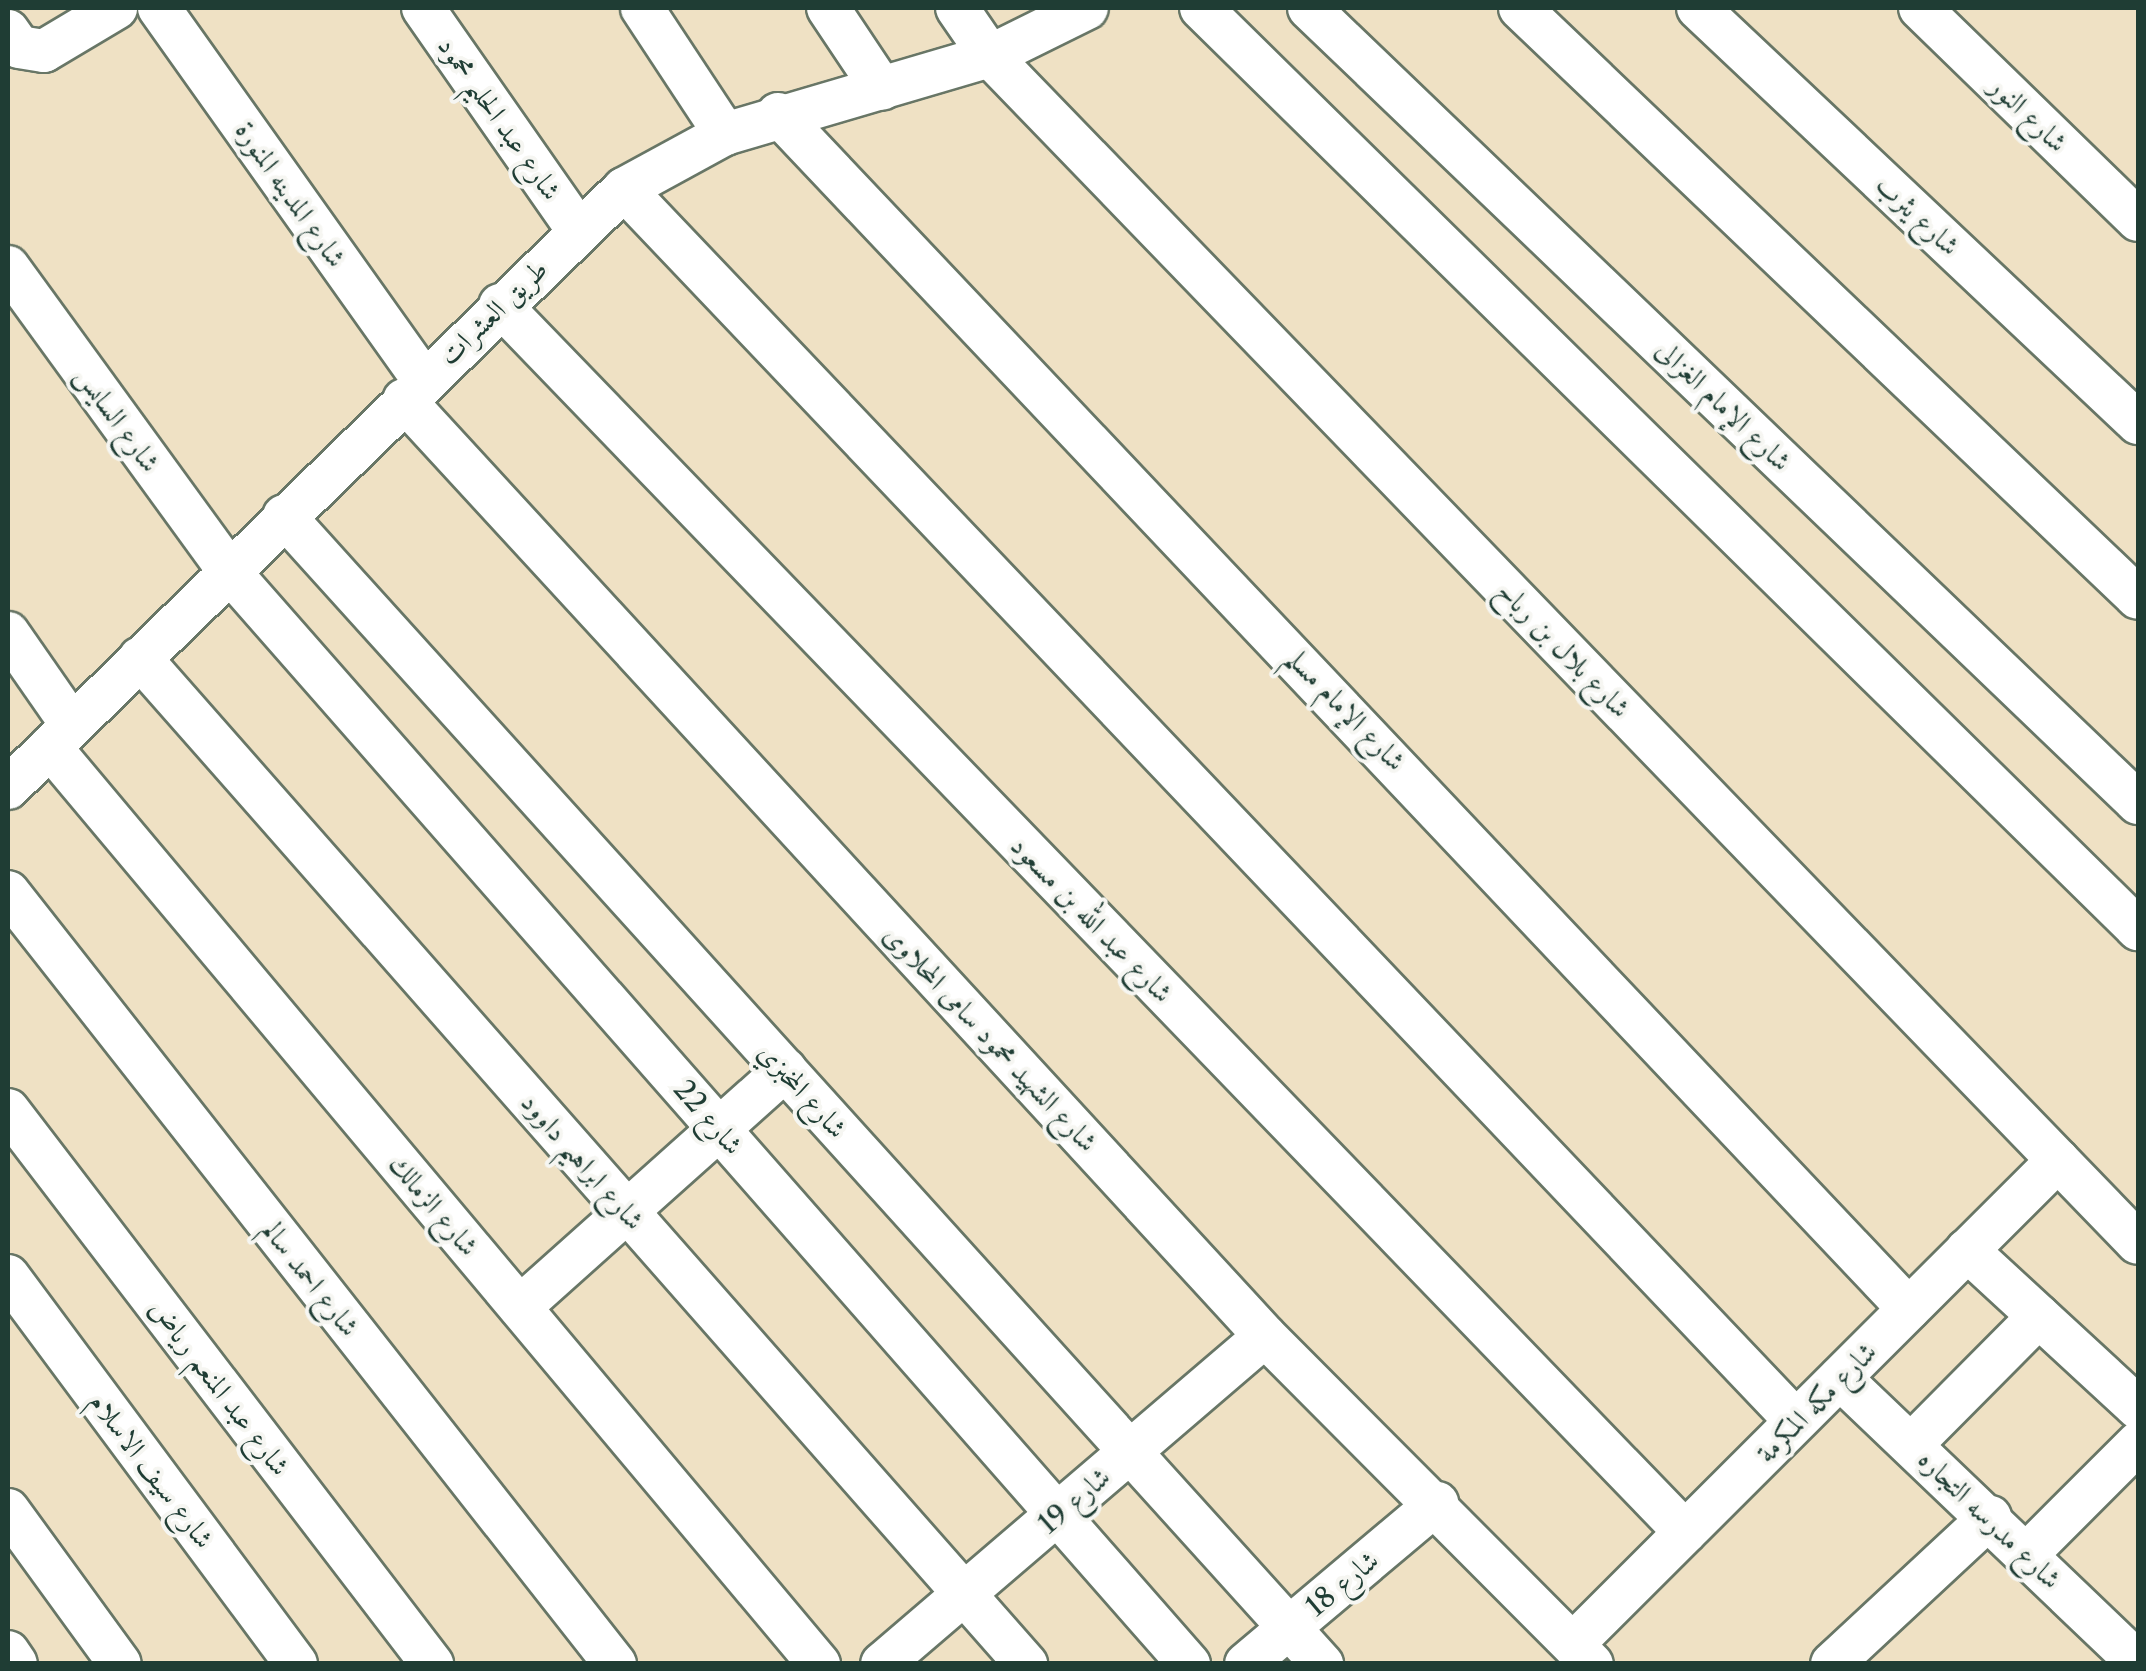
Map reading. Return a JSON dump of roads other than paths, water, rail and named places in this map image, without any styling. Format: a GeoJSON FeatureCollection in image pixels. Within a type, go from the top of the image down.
{"type":"FeatureCollection","features":[{"type":"Feature","properties":{"kind":"street"},"geometry":{"type":"LineString","coordinates":[[8,30],[19,46],[44,51],[116,8]]}},
{"type":"Feature","properties":{"kind":"street","name":"شارع المدينه المنورة"},"geometry":{"type":"LineString","coordinates":[[159,8],[413,390]]}},
{"type":"Feature","properties":{"kind":"street","name":"شارع عبد الحليم محمود"},"geometry":{"type":"LineString","coordinates":[[423,8],[578,229]]}},
{"type":"Feature","properties":{"kind":"street"},"geometry":{"type":"LineString","coordinates":[[642,8],[725,134]]}},
{"type":"Feature","properties":{"kind":"street"},"geometry":{"type":"LineString","coordinates":[[828,8],[882,89]]}},
{"type":"Feature","properties":{"kind":"street","name":"شارع بلال بن رباح"},"geometry":{"type":"LineString","coordinates":[[958,8],[990,56],[2138,1243]]}},
{"type":"Feature","properties":{"kind":"street","name":"طريق العشرات"},"geometry":{"type":"LineString","coordinates":[[8,788],[578,229],[624,189],[725,134],[778,114],[882,89],[990,56],[1087,8]]}},
{"type":"Feature","properties":{"kind":"street"},"geometry":{"type":"LineString","coordinates":[[1201,8],[2138,929]]}},
{"type":"Feature","properties":{"kind":"street","name":"شارع الإمام الغزالى"},"geometry":{"type":"LineString","coordinates":[[1310,8],[2138,803]]}},
{"type":"Feature","properties":{"kind":"street"},"geometry":{"type":"LineString","coordinates":[[1520,8],[2138,598]]}},
{"type":"Feature","properties":{"kind":"street","name":"شارع يثرب"},"geometry":{"type":"LineString","coordinates":[[1698,8],[2138,422]]}},
{"type":"Feature","properties":{"kind":"street","name":"شارع النور"},"geometry":{"type":"LineString","coordinates":[[1920,8],[2138,220]]}},
{"type":"Feature","properties":{"kind":"street","name":"شارع الإمام مسلم"},"geometry":{"type":"LineString","coordinates":[[778,114],[1908,1309]]}},
{"type":"Feature","properties":{"kind":"street"},"geometry":{"type":"LineString","coordinates":[[624,189],[1796,1421]]}},
{"type":"Feature","properties":{"kind":"street","name":"شارع السايس"},"geometry":{"type":"LineString","coordinates":[[8,268],[229,571]]}},
{"type":"Feature","properties":{"kind":"street","name":"شارع عبد الله بن مسعود"},"geometry":{"type":"LineString","coordinates":[[500,305],[1685,1532]]}},
{"type":"Feature","properties":{"kind":"street","name":"شارع الشهيد محمود سامى المحلاوى"},"geometry":{"type":"LineString","coordinates":[[413,390],[1265,1336],[1437,1503],[1583,1654]]}},
{"type":"Feature","properties":{"kind":"street","name":"شارع المخبزي"},"geometry":{"type":"LineString","coordinates":[[284,516],[1322,1664]]}},
{"type":"Feature","properties":{"kind":"street","name":"شارع 22"},"geometry":{"type":"LineString","coordinates":[[229,571],[1189,1664]]}},
{"type":"Feature","properties":{"kind":"street","name":"شارع الزمالك"},"geometry":{"type":"LineString","coordinates":[[8,633],[61,736],[520,1307],[818,1664]]}},
{"type":"Feature","properties":{"kind":"street","name":"شارع ابراهيم داوود"},"geometry":{"type":"LineString","coordinates":[[140,658],[1026,1664]]}},
{"type":"Feature","properties":{"kind":"street","name":"شارع احمد سالم"},"geometry":{"type":"LineString","coordinates":[[8,892],[615,1664]]}},
{"type":"Feature","properties":{"kind":"street"},"geometry":{"type":"LineString","coordinates":[[520,1307],[785,1070]]}},
{"type":"Feature","properties":{"kind":"street","name":"شارع عبد المنعم رياض"},"geometry":{"type":"LineString","coordinates":[[8,1110],[432,1664]]}},
{"type":"Feature","properties":{"kind":"street","name":"شارع مكه المكرمة"},"geometry":{"type":"LineString","coordinates":[[1583,1654],[1685,1532],[2058,1160]]}},
{"type":"Feature","properties":{"kind":"street"},"geometry":{"type":"LineString","coordinates":[[1968,1250],[2138,1408]]}},
{"type":"Feature","properties":{"kind":"street","name":"شارع سيف الاسلام"},"geometry":{"type":"LineString","coordinates":[[8,1276],[296,1664]]}},
{"type":"Feature","properties":{"kind":"street"},"geometry":{"type":"LineString","coordinates":[[1912,1444],[2039,1316]]}},
{"type":"Feature","properties":{"kind":"street","name":"شارع 19"},"geometry":{"type":"LineString","coordinates":[[882,1664],[1265,1336]]}},
{"type":"Feature","properties":{"kind":"street","name":"شارع مدرسه التجاره"},"geometry":{"type":"LineString","coordinates":[[1840,1378],[2138,1662]]}},
{"type":"Feature","properties":{"kind":"street"},"geometry":{"type":"LineString","coordinates":[[2027,1554],[2138,1444]]}},
{"type":"Feature","properties":{"kind":"street","name":"شارع 18"},"geometry":{"type":"LineString","coordinates":[[1246,1664],[1437,1503]]}},
{"type":"Feature","properties":{"kind":"street"},"geometry":{"type":"LineString","coordinates":[[8,1510],[120,1664]]}},
{"type":"Feature","properties":{"kind":"street"},"geometry":{"type":"LineString","coordinates":[[1832,1664],[1990,1517]]}},
{"type":"Feature","properties":{"kind":"street"},"geometry":{"type":"LineString","coordinates":[[8,1652],[16,1664]]}}]}
